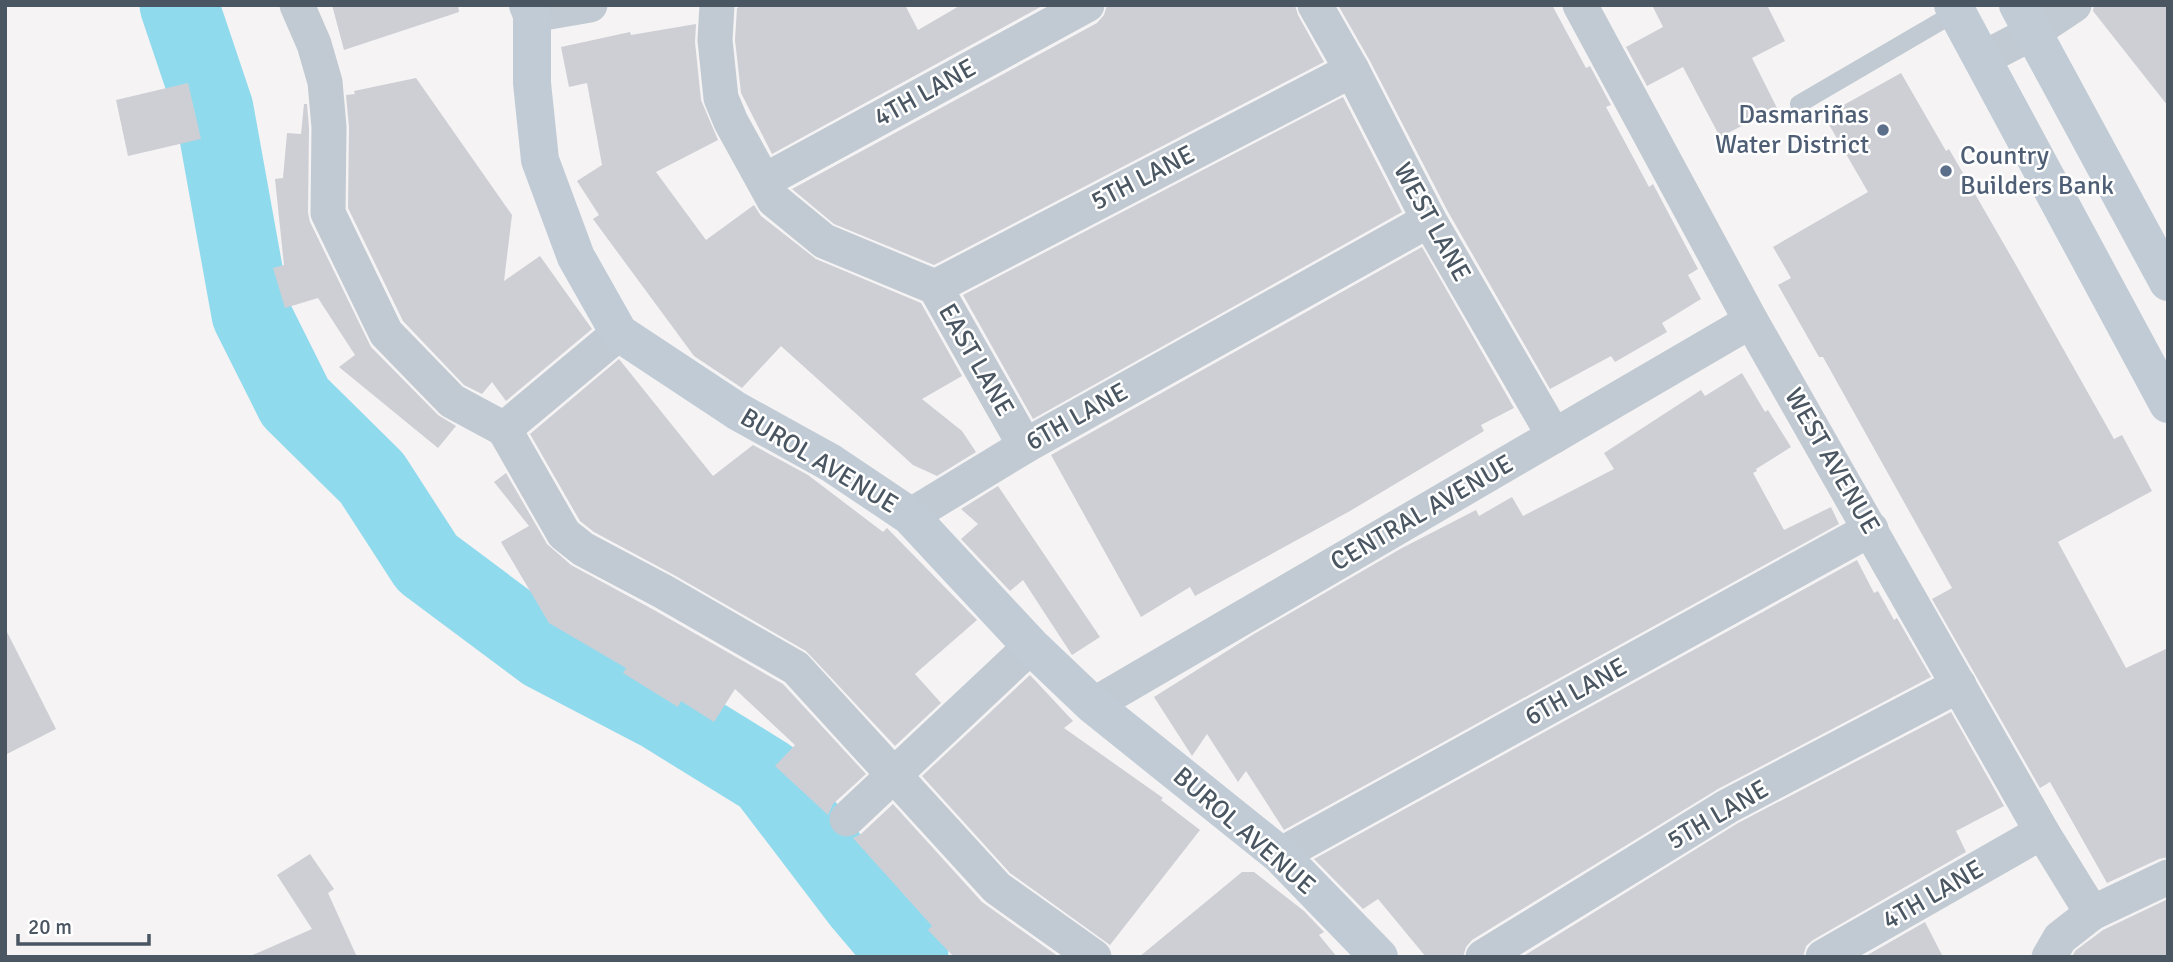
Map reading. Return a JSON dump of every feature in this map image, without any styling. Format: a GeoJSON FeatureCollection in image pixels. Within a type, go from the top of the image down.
{"type":"FeatureCollection","features":[{"type":"Feature","properties":{"kind":"street"},"geometry":{"type":"LineString","coordinates":[[297,5],[314,44],[325,82],[329,127],[328,214],[386,333],[453,401],[504,429],[564,534],[583,549],[796,668],[997,888],[1094,957]]}},
{"type":"Feature","properties":{"kind":"street"},"geometry":{"type":"LineString","coordinates":[[530,10],[590,5]]}},
{"type":"Feature","properties":{"kind":"street","name":"EAST LANE"},"geometry":{"type":"LineString","coordinates":[[718,5],[715,40],[721,98],[731,122],[774,200],[824,241],[935,287],[1025,446]]}},
{"type":"Feature","properties":{"kind":"street","name":"4TH LANE"},"geometry":{"type":"LineString","coordinates":[[764,181],[1087,5]]}},
{"type":"Feature","properties":{"kind":"street","name":"WEST LANE"},"geometry":{"type":"LineString","coordinates":[[1315,5],[1352,70],[1429,220],[1554,436]]}},
{"type":"Feature","properties":{"kind":"street","name":"WEST AVENUE"},"geometry":{"type":"LineString","coordinates":[[1580,5],[1751,321],[2042,832],[2092,913]]}},
{"type":"Feature","properties":{"kind":"street"},"geometry":{"type":"LineString","coordinates":[[1982,59],[2025,19],[2074,5]]}},
{"type":"Feature","properties":{"kind":"street"},"geometry":{"type":"LineString","coordinates":[[1960,8],[1982,59],[2168,404]]}},
{"type":"Feature","properties":{"kind":"street","name":"BUROL AVENUE"},"geometry":{"type":"LineString","coordinates":[[530,10],[532,83],[540,160],[576,257],[619,333],[737,411],[831,463],[910,516],[1031,646],[1093,705],[1280,855],[1379,957]]}},
{"type":"Feature","properties":{"kind":"street"},"geometry":{"type":"LineString","coordinates":[[2025,19],[2168,282]]}},
{"type":"Feature","properties":{"kind":"street","name":"5TH LANE"},"geometry":{"type":"LineString","coordinates":[[935,287],[1352,70]]}},
{"type":"Feature","properties":{"kind":"street","name":"6TH LANE"},"geometry":{"type":"LineString","coordinates":[[910,516],[1025,446],[1429,220]]}},
{"type":"Feature","properties":{"kind":"street","name":"CENTRAL AVENUE"},"geometry":{"type":"LineString","coordinates":[[1093,705],[1751,321]]}},
{"type":"Feature","properties":{"kind":"street"},"geometry":{"type":"LineString","coordinates":[[504,429],[619,333]]}},
{"type":"Feature","properties":{"kind":"street","name":"6TH LANE"},"geometry":{"type":"LineString","coordinates":[[1280,855],[1871,529]]}},
{"type":"Feature","properties":{"kind":"street"},"geometry":{"type":"LineString","coordinates":[[847,819],[1031,646]]}},
{"type":"Feature","properties":{"kind":"street","name":"5TH LANE"},"geometry":{"type":"LineString","coordinates":[[1483,957],[1728,806],[1959,685]]}},
{"type":"Feature","properties":{"kind":"street","name":"4TH LANE"},"geometry":{"type":"LineString","coordinates":[[1823,957],[2042,832]]}},
{"type":"Feature","properties":{"kind":"street"},"geometry":{"type":"LineString","coordinates":[[2049,957],[2060,938],[2092,913],[2168,877]]}},
{"type":"Feature","properties":{"kind":"lane"},"geometry":{"type":"LineString","coordinates":[[1799,104],[1960,8]]}},
{"type":"Feature","properties":{"kind":"building"},"geometry":{"type":"Polygon","coordinates":[[[332,5],[458,5],[459,12],[344,50],[332,5]]]}},
{"type":"Feature","properties":{"kind":"building"},"geometry":{"type":"Polygon","coordinates":[[[742,5],[905,5],[918,30],[961,5],[1044,5],[772,154],[741,93],[735,40],[737,8],[742,5]]]}},
{"type":"Feature","properties":{"kind":"building"},"geometry":{"type":"Polygon","coordinates":[[[1107,5],[1295,5],[1324,62],[934,265],[834,224],[792,189],[1097,23],[1104,15],[1107,5]]]}},
{"type":"Feature","properties":{"kind":"building"},"geometry":{"type":"Polygon","coordinates":[[[1338,5],[1552,5],[1586,68],[1590,66],[1611,105],[1606,107],[1649,187],[1653,184],[1698,269],[1688,275],[1701,299],[1662,323],[1667,332],[1615,362],[1611,356],[1550,389],[1447,210],[1338,5]]]}},
{"type":"Feature","properties":{"kind":"building"},"geometry":{"type":"Polygon","coordinates":[[[1652,5],[1767,5],[1785,41],[1752,58],[1777,108],[1720,137],[1683,67],[1647,86],[1626,47],[1663,27],[1652,5]]]}},
{"type":"Feature","properties":{"kind":"building"},"geometry":{"type":"Polygon","coordinates":[[[2094,5],[2168,5],[2168,106],[2093,11],[2094,5]]]}},
{"type":"Feature","properties":{"kind":"building"},"geometry":{"type":"Polygon","coordinates":[[[696,24],[695,42],[701,100],[718,140],[656,172],[706,240],[754,205],[761,216],[816,259],[921,303],[962,376],[922,399],[962,431],[976,452],[937,476],[913,465],[781,346],[742,388],[694,356],[593,219],[599,215],[577,181],[602,165],[587,83],[569,87],[561,47],[630,32],[631,35],[696,24]]]}},
{"type":"Feature","properties":{"kind":"building"},"geometry":{"type":"Polygon","coordinates":[[[1901,73],[1946,151],[1949,149],[2114,439],[2122,435],[2152,491],[2058,542],[2126,668],[2168,648],[2168,857],[2107,883],[2050,782],[2040,788],[1932,599],[1952,588],[1823,357],[1819,357],[1778,285],[1791,278],[1773,247],[1868,192],[1824,116],[1901,73]]]}},
{"type":"Feature","properties":{"kind":"building"},"geometry":{"type":"Polygon","coordinates":[[[416,78],[512,215],[504,281],[540,256],[592,329],[506,401],[492,382],[482,394],[464,385],[403,321],[348,208],[349,127],[346,95],[416,78]]]}},
{"type":"Feature","properties":{"kind":"building"},"geometry":{"type":"Polygon","coordinates":[[[188,83],[201,139],[128,156],[116,100],[188,83]]]}},
{"type":"Feature","properties":{"kind":"building"},"geometry":{"type":"Polygon","coordinates":[[[1343,97],[1402,212],[1033,419],[963,295],[1343,97]]]}},
{"type":"Feature","properties":{"kind":"building"},"geometry":{"type":"Polygon","coordinates":[[[304,104],[307,104],[309,128],[310,222],[371,347],[438,415],[456,426],[438,448],[339,367],[355,355],[318,298],[285,308],[273,268],[284,265],[275,179],[283,178],[287,133],[301,134],[304,104]]]}},
{"type":"Feature","properties":{"kind":"building"},"geometry":{"type":"Polygon","coordinates":[[[1422,247],[1514,408],[1481,425],[1484,431],[1350,511],[1195,596],[1190,587],[1141,617],[1051,455],[1422,247]]]}},
{"type":"Feature","properties":{"kind":"building"},"geometry":{"type":"Polygon","coordinates":[[[619,359],[713,476],[753,445],[808,475],[883,532],[887,528],[977,620],[915,674],[941,703],[895,746],[806,651],[594,532],[580,521],[530,434],[619,359]]]}},
{"type":"Feature","properties":{"kind":"building"},"geometry":{"type":"Polygon","coordinates":[[[1742,373],[1765,412],[1768,410],[1791,447],[1753,473],[1784,530],[1831,507],[1839,524],[1284,830],[1246,771],[1238,782],[1207,734],[1192,756],[1154,697],[1254,634],[1402,548],[1476,510],[1479,516],[1512,497],[1523,516],[1614,469],[1604,453],[1701,390],[1705,396],[1742,373]]]}},
{"type":"Feature","properties":{"kind":"building"},"geometry":{"type":"Polygon","coordinates":[[[506,473],[547,544],[571,565],[783,684],[866,774],[833,804],[828,815],[775,766],[795,745],[735,689],[714,722],[681,701],[678,707],[623,673],[626,668],[549,623],[501,542],[529,526],[494,482],[506,473]]]}},
{"type":"Feature","properties":{"kind":"building"},"geometry":{"type":"Polygon","coordinates":[[[998,486],[1100,637],[1072,655],[1023,580],[1010,591],[961,539],[978,524],[961,509],[998,486]]]}},
{"type":"Feature","properties":{"kind":"building"},"geometry":{"type":"Polygon","coordinates":[[[1857,560],[1874,593],[1878,591],[1894,620],[1897,618],[1931,677],[1718,789],[1472,940],[1463,957],[1426,957],[1378,899],[1363,909],[1314,859],[1857,560]]]}},
{"type":"Feature","properties":{"kind":"building"},"geometry":{"type":"Polygon","coordinates":[[[5,628],[56,729],[5,755],[5,628]]]}},
{"type":"Feature","properties":{"kind":"building"},"geometry":{"type":"Polygon","coordinates":[[[1030,675],[1073,721],[1064,728],[1163,798],[1161,800],[1200,830],[1110,945],[1010,873],[922,776],[1030,675]]]}},
{"type":"Feature","properties":{"kind":"building"},"geometry":{"type":"Polygon","coordinates":[[[1951,712],[2004,806],[1956,831],[1966,852],[1813,940],[1806,946],[1803,957],[1522,957],[1738,823],[1951,712]]]}},
{"type":"Feature","properties":{"kind":"building"},"geometry":{"type":"Polygon","coordinates":[[[893,804],[982,902],[1059,957],[954,957],[928,930],[932,926],[853,838],[861,834],[893,804]]]}},
{"type":"Feature","properties":{"kind":"building"},"geometry":{"type":"Polygon","coordinates":[[[310,854],[334,889],[328,893],[357,957],[248,957],[312,929],[277,875],[310,854]]]}},
{"type":"Feature","properties":{"kind":"building"},"geometry":{"type":"Polygon","coordinates":[[[1242,872],[1254,872],[1304,911],[1324,932],[1319,935],[1337,957],[1139,957],[1242,872]]]}},
{"type":"Feature","properties":{"kind":"building"},"geometry":{"type":"Polygon","coordinates":[[[2168,899],[2168,957],[2072,957],[2075,951],[2103,930],[2168,899]]]}},
{"type":"Feature","properties":{"kind":"building"},"geometry":{"type":"Polygon","coordinates":[[[1925,922],[1943,957],[1864,957],[1925,922]]]}},
{"type":"Feature","properties":{"kind":"waterway"},"geometry":{"type":"LineString","coordinates":[[179,5],[214,109],[251,314],[295,402],[372,478],[427,563],[545,651],[660,711],[767,777],[863,903],[909,957]]}},
{"type":"Feature","properties":{"kind":"place","name":"Dasmariñas Water District"},"geometry":{"type":"Point","coordinates":[1883,130]}},
{"type":"Feature","properties":{"kind":"place","name":"Country Builders Bank"},"geometry":{"type":"Point","coordinates":[1946,171]}}]}
